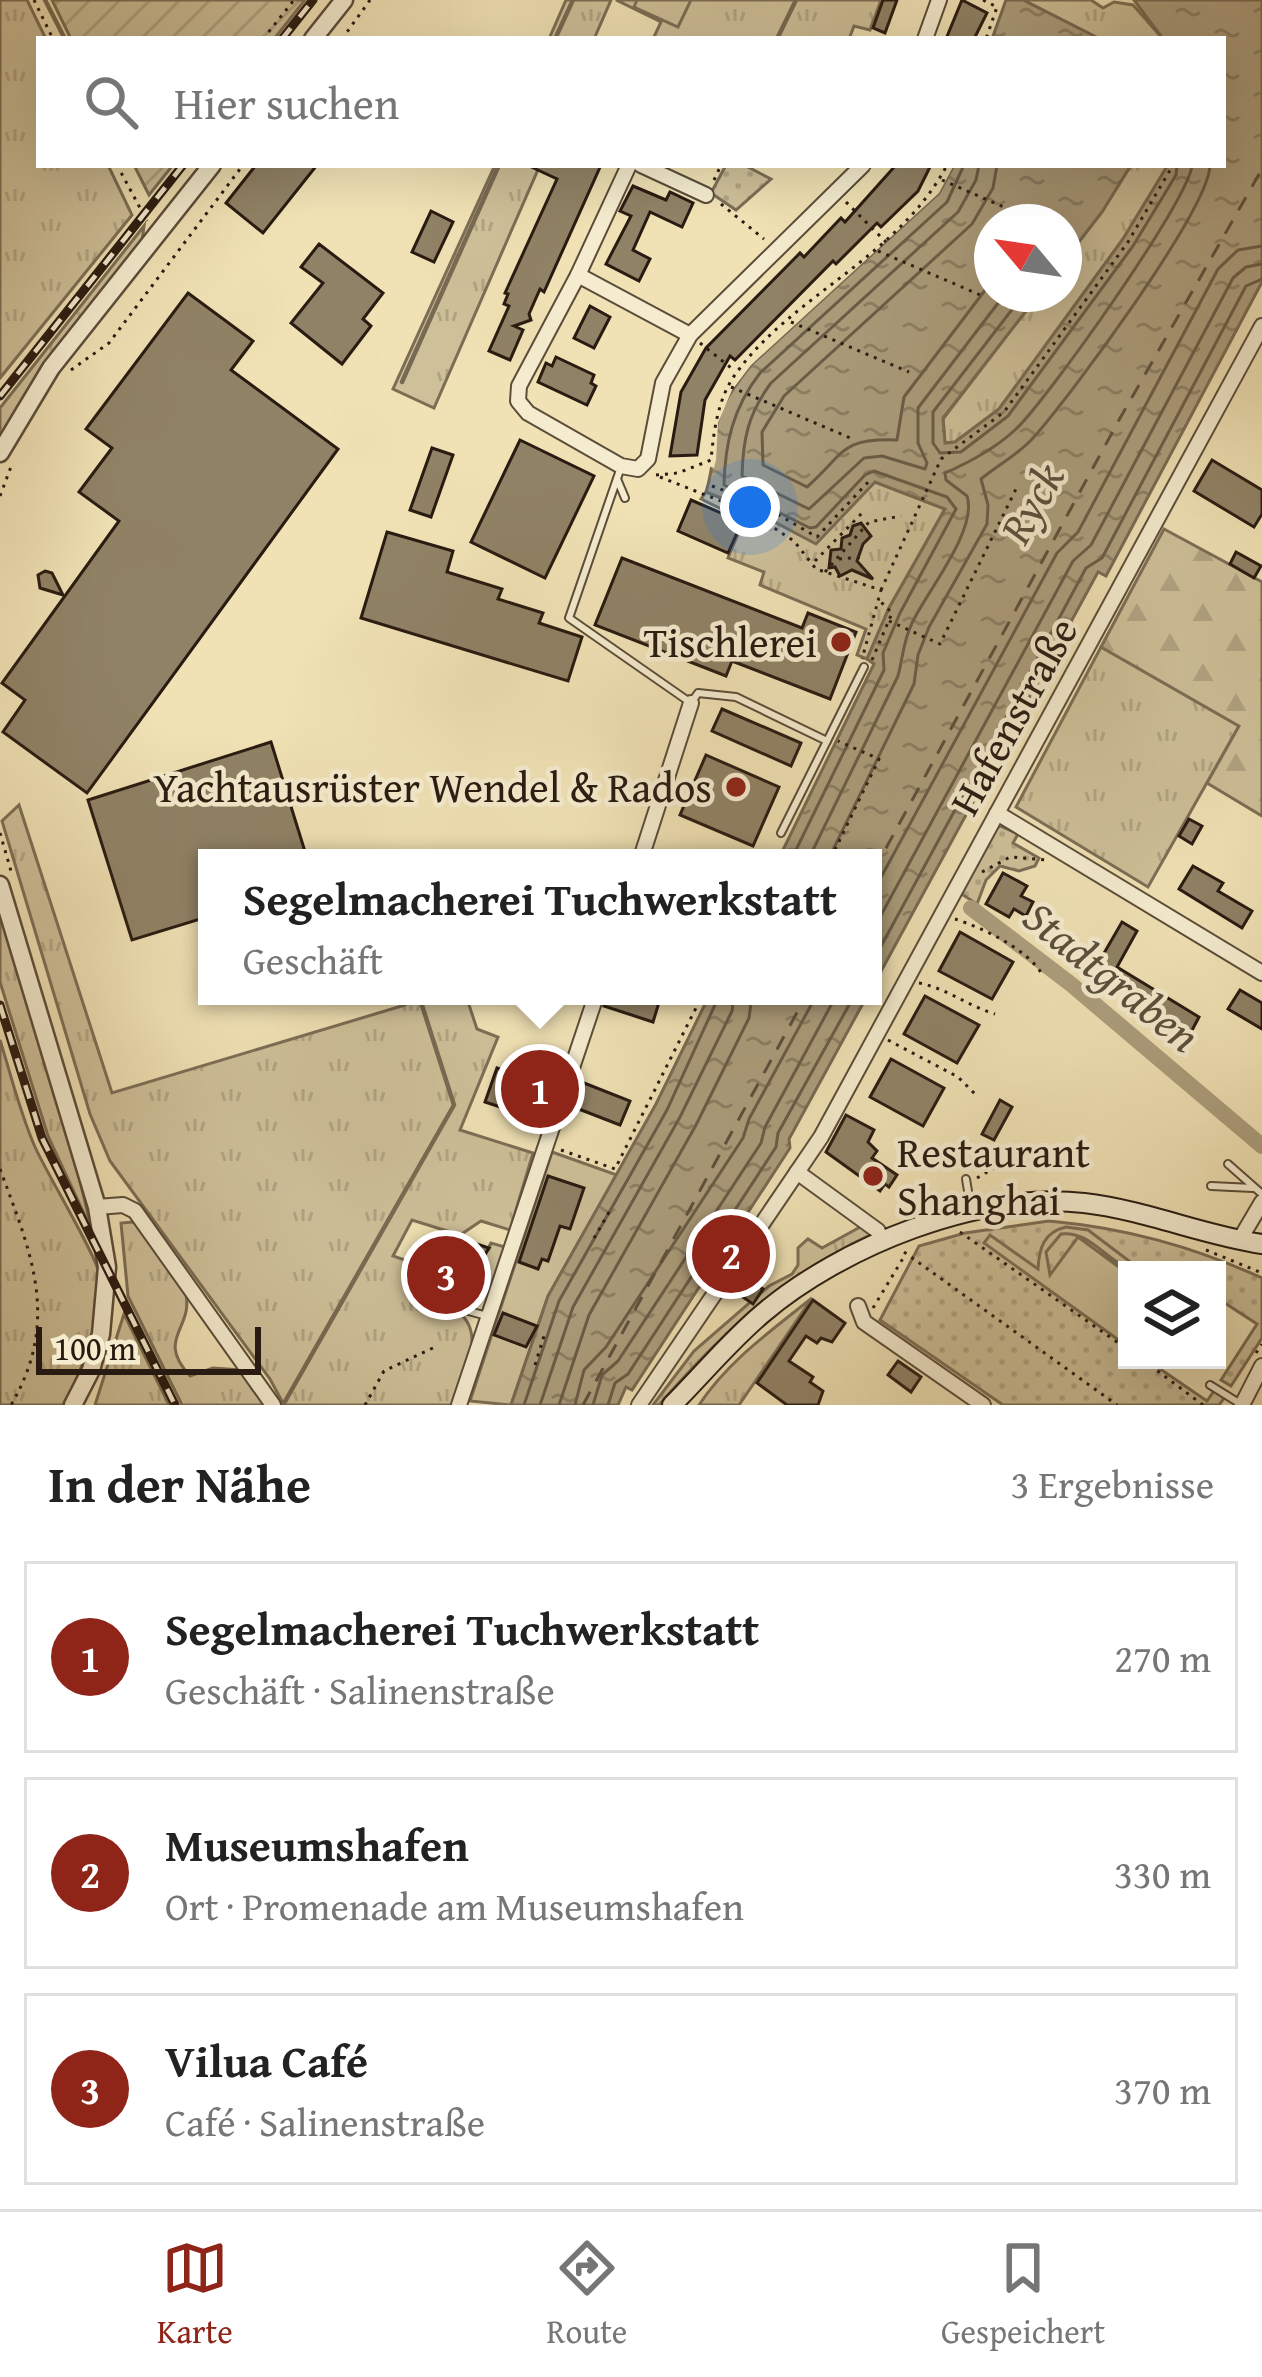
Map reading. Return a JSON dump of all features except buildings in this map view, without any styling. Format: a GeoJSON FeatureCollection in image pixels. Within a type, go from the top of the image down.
{"type":"FeatureCollection","features":[{"type":"Feature","properties":{"kind":"main road"},"geometry":{"type":"LineString","coordinates":[[676,1405],[727,1346],[798,1288],[887,1238],[1028,1204],[1076,1202],[1149,1214],[1262,1244]]}},
{"type":"Feature","properties":{"kind":"main road"},"geometry":{"type":"LineString","coordinates":[[1238,1240],[1262,1259]]}},
{"type":"Feature","properties":{"kind":"street"},"geometry":{"type":"LineString","coordinates":[[926,36],[939,0]]}},
{"type":"Feature","properties":{"kind":"street"},"geometry":{"type":"LineString","coordinates":[[315,36],[340,2]]}},
{"type":"Feature","properties":{"kind":"street"},"geometry":{"type":"LineString","coordinates":[[8,454],[51,368],[210,168]]}},
{"type":"Feature","properties":{"kind":"street"},"geometry":{"type":"LineString","coordinates":[[628,168],[519,386],[518,401],[528,413],[619,472],[638,469],[648,459],[662,383],[690,335],[860,168]]}},
{"type":"Feature","properties":{"kind":"street"},"geometry":{"type":"LineString","coordinates":[[647,168],[706,195]]}},
{"type":"Feature","properties":{"kind":"street"},"geometry":{"type":"LineString","coordinates":[[578,275],[690,335]]}},
{"type":"Feature","properties":{"kind":"street","name":"Hafenstraße"},"geometry":{"type":"LineString","coordinates":[[639,1405],[820,1137],[1258,342],[1262,326]]}},
{"type":"Feature","properties":{"kind":"street"},"geometry":{"type":"LineString","coordinates":[[644,849],[691,703]]}},
{"type":"Feature","properties":{"kind":"street"},"geometry":{"type":"LineString","coordinates":[[997,813],[1262,973]]}},
{"type":"Feature","properties":{"kind":"street"},"geometry":{"type":"LineString","coordinates":[[0,886],[97,1207],[106,1267],[101,1334],[74,1405]]}},
{"type":"Feature","properties":{"kind":"street"},"geometry":{"type":"LineString","coordinates":[[459,1405],[593,1005]]}},
{"type":"Feature","properties":{"kind":"street"},"geometry":{"type":"LineString","coordinates":[[797,1172],[878,1231]]}},
{"type":"Feature","properties":{"kind":"street"},"geometry":{"type":"LineString","coordinates":[[1238,1240],[1259,1195]]}},
{"type":"Feature","properties":{"kind":"street"},"geometry":{"type":"LineString","coordinates":[[97,1207],[123,1205],[135,1211],[270,1402]]}},
{"type":"Feature","properties":{"kind":"street"},"geometry":{"type":"LineString","coordinates":[[858,1306],[864,1322],[983,1405]]}},
{"type":"Feature","properties":{"kind":"street"},"geometry":{"type":"LineString","coordinates":[[1242,1405],[1262,1366]]}},
{"type":"Feature","properties":{"kind":"street"},"geometry":{"type":"LineString","coordinates":[[1242,1405],[1262,1393]]}},
{"type":"Feature","properties":{"kind":"lane"},"geometry":{"type":"LineString","coordinates":[[619,472],[625,498]]}},
{"type":"Feature","properties":{"kind":"lane"},"geometry":{"type":"LineString","coordinates":[[619,472],[568,618],[691,703],[698,693],[736,698],[831,740]]}},
{"type":"Feature","properties":{"kind":"lane"},"geometry":{"type":"LineString","coordinates":[[781,833],[868,664]]}},
{"type":"Feature","properties":{"kind":"lane"},"geometry":{"type":"LineString","coordinates":[[1228,1163],[1259,1195]]}},
{"type":"Feature","properties":{"kind":"lane"},"geometry":{"type":"LineString","coordinates":[[966,1183],[972,1221]]}},
{"type":"Feature","properties":{"kind":"lane"},"geometry":{"type":"LineString","coordinates":[[1210,1186],[1259,1195]]}},
{"type":"Feature","properties":{"kind":"lane"},"geometry":{"type":"LineString","coordinates":[[450,1306],[490,1317]]}},
{"type":"Feature","properties":{"kind":"lane"},"geometry":{"type":"LineString","coordinates":[[1210,1384],[1242,1405]]}},
{"type":"Feature","properties":{"kind":"path"},"geometry":{"type":"LineString","coordinates":[[34,0],[52,36]]}},
{"type":"Feature","properties":{"kind":"path"},"geometry":{"type":"LineString","coordinates":[[265,36],[294,0]]}},
{"type":"Feature","properties":{"kind":"path"},"geometry":{"type":"LineString","coordinates":[[345,36],[370,0]]}},
{"type":"Feature","properties":{"kind":"path"},"geometry":{"type":"LineString","coordinates":[[983,0],[997,7],[987,36]]}},
{"type":"Feature","properties":{"kind":"path"},"geometry":{"type":"LineString","coordinates":[[119,168],[146,220]]}},
{"type":"Feature","properties":{"kind":"path"},"geometry":{"type":"LineString","coordinates":[[64,376],[109,343],[241,168]]}},
{"type":"Feature","properties":{"kind":"path"},"geometry":{"type":"LineString","coordinates":[[720,168],[706,195],[776,250]]}},
{"type":"Feature","properties":{"kind":"path"},"geometry":{"type":"LineString","coordinates":[[658,476],[711,460],[714,422],[736,372],[886,242],[946,168]]}},
{"type":"Feature","properties":{"kind":"path"},"geometry":{"type":"LineString","coordinates":[[879,601],[892,613],[868,664],[861,656],[881,590],[940,460],[1004,412],[1128,242],[1171,168]]}},
{"type":"Feature","properties":{"kind":"path"},"geometry":{"type":"LineString","coordinates":[[940,179],[996,204]]}},
{"type":"Feature","properties":{"kind":"path"},"geometry":{"type":"LineString","coordinates":[[837,193],[886,242]]}},
{"type":"Feature","properties":{"kind":"path"},"geometry":{"type":"LineString","coordinates":[[876,250],[974,292]]}},
{"type":"Feature","properties":{"kind":"path"},"geometry":{"type":"LineString","coordinates":[[790,321],[909,372]]}},
{"type":"Feature","properties":{"kind":"path"},"geometry":{"type":"LineString","coordinates":[[690,335],[736,372]]}},
{"type":"Feature","properties":{"kind":"path"},"geometry":{"type":"LineString","coordinates":[[729,386],[855,440]]}},
{"type":"Feature","properties":{"kind":"path"},"geometry":{"type":"LineString","coordinates":[[0,496],[8,454]]}},
{"type":"Feature","properties":{"kind":"path"},"geometry":{"type":"LineString","coordinates":[[638,469],[751,513],[794,541],[816,569],[881,590]]}},
{"type":"Feature","properties":{"kind":"path"},"geometry":{"type":"LineString","coordinates":[[712,486],[756,502],[817,537],[870,480]]}},
{"type":"Feature","properties":{"kind":"path"},"geometry":{"type":"LineString","coordinates":[[889,621],[940,644],[1016,489]]}},
{"type":"Feature","properties":{"kind":"path"},"geometry":{"type":"LineString","coordinates":[[751,513],[756,502]]}},
{"type":"Feature","properties":{"kind":"path"},"geometry":{"type":"LineString","coordinates":[[813,562],[864,511]]}},
{"type":"Feature","properties":{"kind":"path"},"geometry":{"type":"LineString","coordinates":[[825,572],[869,523],[901,516]]}},
{"type":"Feature","properties":{"kind":"path"},"geometry":{"type":"LineString","coordinates":[[837,560],[862,557]]}},
{"type":"Feature","properties":{"kind":"path"},"geometry":{"type":"LineString","coordinates":[[831,740],[879,759],[835,849]]}},
{"type":"Feature","properties":{"kind":"path"},"geometry":{"type":"LineString","coordinates":[[955,891],[1000,860],[1019,856],[1040,861],[1065,855]]}},
{"type":"Feature","properties":{"kind":"path"},"geometry":{"type":"LineString","coordinates":[[943,912],[1010,944],[1040,967],[1042,974]]}},
{"type":"Feature","properties":{"kind":"path"},"geometry":{"type":"LineString","coordinates":[[907,980],[938,987],[971,1007],[994,1014]]}},
{"type":"Feature","properties":{"kind":"path"},"geometry":{"type":"LineString","coordinates":[[548,1146],[615,1169],[697,1005]]}},
{"type":"Feature","properties":{"kind":"path"},"geometry":{"type":"LineString","coordinates":[[878,1033],[958,1077],[976,1096]]}},
{"type":"Feature","properties":{"kind":"path"},"geometry":{"type":"LineString","coordinates":[[966,1183],[1012,1158]]}},
{"type":"Feature","properties":{"kind":"path"},"geometry":{"type":"LineString","coordinates":[[0,1169],[38,1280],[34,1351],[11,1405]]}},
{"type":"Feature","properties":{"kind":"path"},"geometry":{"type":"LineString","coordinates":[[588,1228],[596,1235],[611,1209]]}},
{"type":"Feature","properties":{"kind":"path"},"geometry":{"type":"LineString","coordinates":[[598,1211],[607,1216]]}},
{"type":"Feature","properties":{"kind":"path"},"geometry":{"type":"LineString","coordinates":[[593,1219],[602,1224]]}},
{"type":"Feature","properties":{"kind":"path"},"geometry":{"type":"LineString","coordinates":[[972,1221],[958,1231],[1118,1343]]}},
{"type":"Feature","properties":{"kind":"path"},"geometry":{"type":"LineString","coordinates":[[900,1248],[1117,1405]]}},
{"type":"Feature","properties":{"kind":"path"},"geometry":{"type":"LineString","coordinates":[[1206,1250],[1262,1273]]}},
{"type":"Feature","properties":{"kind":"path"},"geometry":{"type":"LineString","coordinates":[[864,1322],[906,1253]]}},
{"type":"Feature","properties":{"kind":"path"},"geometry":{"type":"LineString","coordinates":[[526,1359],[535,1364],[543,1339],[532,1339]]}},
{"type":"Feature","properties":{"kind":"path"},"geometry":{"type":"LineString","coordinates":[[365,1405],[384,1372],[435,1347]]}},
{"type":"Feature","properties":{"kind":"path"},"geometry":{"type":"LineString","coordinates":[[1155,1369],[1203,1405]]}},
{"type":"Feature","properties":{"kind":"green space"},"geometry":{"type":"Polygon","coordinates":[[[0,0],[27,0],[45,36],[36,36],[36,168],[109,168],[132,215],[0,378],[0,0]]]}},
{"type":"Feature","properties":{"kind":"green space"},"geometry":{"type":"Polygon","coordinates":[[[52,0],[305,0],[276,36],[70,36],[52,0]]]}},
{"type":"Feature","properties":{"kind":"green space"},"geometry":{"type":"Polygon","coordinates":[[[566,0],[611,0],[595,36],[550,36],[566,0]]]}},
{"type":"Feature","properties":{"kind":"green space"},"geometry":{"type":"Polygon","coordinates":[[[616,0],[881,0],[870,30],[854,26],[850,36],[654,36],[661,22],[616,0]]]}},
{"type":"Feature","properties":{"kind":"green space"},"geometry":{"type":"Polygon","coordinates":[[[637,0],[691,0],[678,27],[634,7],[637,0]]]}},
{"type":"Feature","properties":{"kind":"green space"},"geometry":{"type":"Polygon","coordinates":[[[1023,0],[1091,0],[1103,8],[1114,2],[1133,5],[1160,36],[1094,36],[1023,0]]]}},
{"type":"Feature","properties":{"kind":"green space"},"geometry":{"type":"Polygon","coordinates":[[[136,168],[171,168],[149,195],[136,168]]]}},
{"type":"Feature","properties":{"kind":"green space"},"geometry":{"type":"Polygon","coordinates":[[[494,168],[539,168],[434,408],[393,389],[494,168]]]}},
{"type":"Feature","properties":{"kind":"green space"},"geometry":{"type":"Polygon","coordinates":[[[724,168],[750,168],[771,179],[736,210],[711,193],[724,168]]]}},
{"type":"Feature","properties":{"kind":"green space"},"geometry":{"type":"Polygon","coordinates":[[[1129,168],[1166,168],[1082,295],[1082,238],[1129,168]]]}},
{"type":"Feature","properties":{"kind":"green space"},"geometry":{"type":"Polygon","coordinates":[[[144,226],[142,242],[0,438],[0,408],[144,226]]]}},
{"type":"Feature","properties":{"kind":"green space"},"geometry":{"type":"Polygon","coordinates":[[[1025,312],[1070,312],[999,409],[955,442],[945,443],[943,419],[1025,312]]]}},
{"type":"Feature","properties":{"kind":"green space"},"geometry":{"type":"Polygon","coordinates":[[[875,482],[945,509],[889,608],[867,659],[857,655],[866,629],[760,585],[764,572],[728,558],[744,520],[701,499],[706,492],[752,510],[875,482]]]}},
{"type":"Feature","properties":{"kind":"green space"},"geometry":{"type":"Polygon","coordinates":[[[1164,529],[1262,582],[1262,816],[1207,783],[1239,726],[1101,647],[1164,529]]]}},
{"type":"Feature","properties":{"kind":"green space"},"geometry":{"type":"Polygon","coordinates":[[[1101,647],[1239,726],[1148,887],[1016,807],[1101,647]]]}},
{"type":"Feature","properties":{"kind":"green space"},"geometry":{"type":"Polygon","coordinates":[[[19,805],[112,1093],[405,1005],[469,1005],[477,1029],[498,1037],[460,1130],[533,1153],[510,1230],[481,1221],[460,1235],[412,1220],[393,1256],[449,1276],[474,1267],[491,1243],[505,1247],[487,1292],[459,1302],[457,1311],[466,1320],[472,1342],[453,1405],[284,1405],[270,1379],[110,1161],[90,1114],[2,821],[19,805]]]}},
{"type":"Feature","properties":{"kind":"green space"},"geometry":{"type":"Polygon","coordinates":[[[1000,826],[1018,834],[1013,843],[1039,858],[1035,866],[1019,871],[1000,866],[986,880],[977,904],[960,893],[1000,826]]]}},
{"type":"Feature","properties":{"kind":"green space"},"geometry":{"type":"Polygon","coordinates":[[[0,906],[92,1231],[48,1136],[0,982],[0,906]]]}},
{"type":"Feature","properties":{"kind":"green space"},"geometry":{"type":"Polygon","coordinates":[[[0,1040],[35,1147],[98,1271],[90,1341],[63,1405],[0,1405],[0,1040]]]}},
{"type":"Feature","properties":{"kind":"green space"},"geometry":{"type":"Polygon","coordinates":[[[552,1152],[617,1175],[548,1296],[511,1405],[470,1401],[552,1152]]]}},
{"type":"Feature","properties":{"kind":"green space"},"geometry":{"type":"Polygon","coordinates":[[[1049,1221],[1158,1240],[1220,1261],[1118,1261],[1118,1369],[1160,1369],[1207,1401],[1214,1391],[1225,1397],[1219,1405],[1003,1405],[880,1320],[919,1246],[965,1233],[1049,1221]]]}},
{"type":"Feature","properties":{"kind":"green space"},"geometry":{"type":"Polygon","coordinates":[[[121,1223],[143,1227],[167,1257],[185,1290],[185,1314],[175,1342],[180,1363],[190,1376],[213,1368],[241,1370],[264,1405],[182,1405],[128,1296],[121,1223]]]}},
{"type":"Feature","properties":{"kind":"green space"},"geometry":{"type":"Polygon","coordinates":[[[862,1226],[872,1234],[782,1287],[731,1329],[659,1405],[653,1405],[694,1351],[769,1286],[792,1274],[798,1265],[798,1248],[808,1239],[822,1248],[862,1226]]]}},
{"type":"Feature","properties":{"kind":"green space"},"geometry":{"type":"Polygon","coordinates":[[[1066,1227],[1088,1230],[1129,1261],[1118,1263],[1093,1244],[1073,1234],[1061,1234],[1046,1252],[1050,1275],[1078,1237],[1118,1266],[1118,1340],[984,1243],[990,1235],[1038,1269],[1044,1242],[1066,1227]]]}},
{"type":"Feature","properties":{"kind":"green space"},"geometry":{"type":"Polygon","coordinates":[[[1226,1263],[1262,1278],[1262,1338],[1231,1386],[1221,1380],[1257,1324],[1226,1304],[1226,1263]]]}},
{"type":"Feature","properties":{"kind":"green space"},"geometry":{"type":"Polygon","coordinates":[[[812,1298],[739,1405],[699,1405],[737,1360],[812,1298]]]}},
{"type":"Feature","properties":{"kind":"green space"},"geometry":{"type":"Polygon","coordinates":[[[124,1314],[169,1405],[95,1405],[124,1314]]]}},
{"type":"Feature","properties":{"kind":"water"},"geometry":{"type":"Polygon","coordinates":[[[1006,0],[1023,0],[1094,36],[993,36],[1006,0]]]}},
{"type":"Feature","properties":{"kind":"water","name":"Ryck"},"geometry":{"type":"Polygon","coordinates":[[[1134,0],[1262,0],[1262,282],[1106,576],[1098,572],[882,969],[882,849],[783,849],[874,664],[867,659],[889,608],[945,509],[875,482],[816,544],[706,492],[717,424],[726,400],[751,365],[939,193],[952,168],[1129,168],[1082,238],[1082,204],[974,204],[974,312],[1025,312],[943,418],[945,443],[955,442],[999,409],[1070,312],[1082,312],[1082,295],[1166,168],[1226,168],[1226,36],[1161,36],[1134,0]]]}},
{"type":"Feature","properties":{"kind":"water"},"geometry":{"type":"Polygon","coordinates":[[[705,1005],[862,1005],[789,1139],[790,1148],[632,1390],[626,1387],[618,1405],[511,1405],[548,1296],[656,1104],[705,1005]]]}},
{"type":"Feature","properties":{"kind":"pier"},"geometry":{"type":"Polygon","coordinates":[[[945,168],[952,168],[939,193],[751,365],[732,390],[718,423],[714,468],[708,466],[712,421],[727,387],[746,362],[934,189],[945,168]]]}},
{"type":"Feature","properties":{"kind":"waterway"},"geometry":{"type":"LineString","coordinates":[[45,0],[63,36]]}},
{"type":"Feature","properties":{"kind":"waterway"},"geometry":{"type":"LineString","coordinates":[[556,36],[573,0]]}},
{"type":"Feature","properties":{"kind":"waterway"},"geometry":{"type":"LineString","coordinates":[[778,36],[796,0]]}},
{"type":"Feature","properties":{"kind":"waterway"},"geometry":{"type":"LineString","coordinates":[[402,382],[498,168]]}},
{"type":"Feature","properties":{"kind":"waterway","name":"Stadtgraben"},"geometry":{"type":"LineString","coordinates":[[971,908],[1072,985],[1262,1146]]}},
{"type":"Feature","properties":{"kind":"waterway"},"geometry":{"type":"LineString","coordinates":[[283,1405],[454,1105],[422,1005]]}},
{"type":"Feature","properties":{"kind":"ferry route"},"geometry":{"type":"LineString","coordinates":[[882,855],[1262,169]]}},
{"type":"Feature","properties":{"kind":"ferry route"},"geometry":{"type":"LineString","coordinates":[[583,1405],[801,1005]]}},
{"type":"Feature","properties":{"kind":"railway"},"geometry":{"type":"LineString","coordinates":[[284,36],[313,0]]}},
{"type":"Feature","properties":{"kind":"railway"},"geometry":{"type":"LineString","coordinates":[[0,396],[181,168]]}},
{"type":"Feature","properties":{"kind":"railway"},"geometry":{"type":"LineString","coordinates":[[0,1005],[42,1138],[175,1405]]}},
{"type":"Feature","properties":{"kind":"place","name":"Tischlerei"},"geometry":{"type":"Point","coordinates":[841,642]}},
{"type":"Feature","properties":{"kind":"place","name":"Yachtausrüster Wendel & Rados"},"geometry":{"type":"Point","coordinates":[736,787]}},
{"type":"Feature","properties":{"kind":"place","name":"Segelmacherei Tuchwerkstatt"},"geometry":{"type":"Point","coordinates":[540,1089]}},
{"type":"Feature","properties":{"kind":"place","name":"Restaurant Shanghai"},"geometry":{"type":"Point","coordinates":[873,1176]}},
{"type":"Feature","properties":{"kind":"place","name":"Museumshafen"},"geometry":{"type":"Point","coordinates":[731,1254]}},
{"type":"Feature","properties":{"kind":"place","name":"Vilua Café"},"geometry":{"type":"Point","coordinates":[446,1275]}}]}
